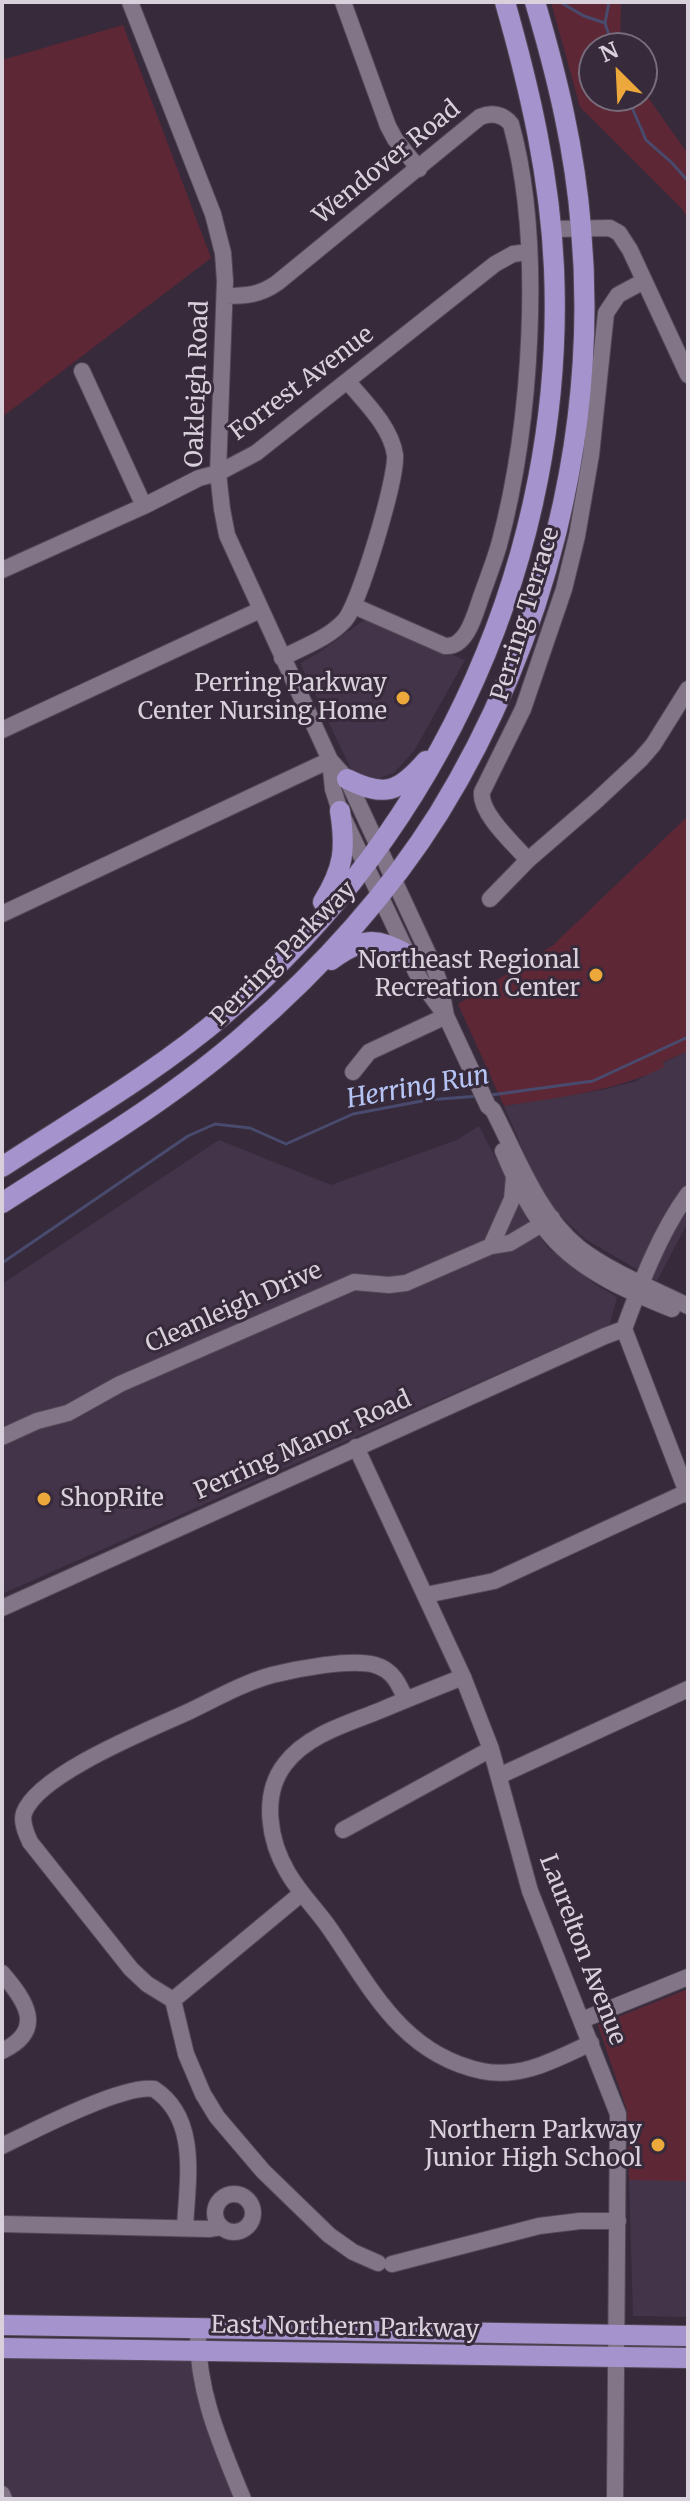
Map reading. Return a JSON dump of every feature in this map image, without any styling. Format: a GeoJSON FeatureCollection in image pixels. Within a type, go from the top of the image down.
{"type":"FeatureCollection","features":[{"type":"Feature","properties":{"kind":"main road","name":"Perring Parkway"},"geometry":{"type":"LineString","coordinates":[[2,1167],[189,1042],[226,1013],[294,949],[365,866],[415,796],[480,669],[499,620],[529,520],[538,477],[552,365],[554,270],[543,160],[535,113],[505,2]]}},
{"type":"Feature","properties":{"kind":"main road","name":"Perring Parkway"},"geometry":{"type":"LineString","coordinates":[[2,1203],[206,1067],[276,1006],[337,945],[380,895],[438,815],[477,745],[512,669],[543,581],[562,508],[578,417],[584,311],[582,229],[564,108],[535,2]]}},
{"type":"Feature","properties":{"kind":"main road"},"geometry":{"type":"LineString","coordinates":[[347,779],[374,791],[395,788],[414,775],[451,730]]}},
{"type":"Feature","properties":{"kind":"main road"},"geometry":{"type":"LineString","coordinates":[[294,949],[335,883],[341,867],[344,837],[340,811]]}},
{"type":"Feature","properties":{"kind":"main road"},"geometry":{"type":"LineString","coordinates":[[276,1006],[333,958],[361,943],[372,940],[382,942],[408,955]]}},
{"type":"Feature","properties":{"kind":"main road","name":"East Northern Parkway"},"geometry":{"type":"LineString","coordinates":[[2,2325],[688,2336]]}},
{"type":"Feature","properties":{"kind":"main road","name":"East Northern Parkway"},"geometry":{"type":"LineString","coordinates":[[2,2348],[688,2358]]}},
{"type":"Feature","properties":{"kind":"street","name":"Oakleigh Road"},"geometry":{"type":"LineString","coordinates":[[130,2],[213,214],[223,253],[225,296],[218,473],[227,535],[330,760],[347,779],[432,962],[446,1016]]}},
{"type":"Feature","properties":{"kind":"street"},"geometry":{"type":"LineString","coordinates":[[343,2],[388,126],[419,169]]}},
{"type":"Feature","properties":{"kind":"street","name":"Wendover Road"},"geometry":{"type":"LineString","coordinates":[[225,296],[249,296],[267,290],[480,117],[491,114],[509,120],[516,139],[528,252]]}},
{"type":"Feature","properties":{"kind":"street"},"geometry":{"type":"LineString","coordinates":[[551,229],[610,228],[619,233],[688,375]]}},
{"type":"Feature","properties":{"kind":"street","name":"Forrest Avenue"},"geometry":{"type":"LineString","coordinates":[[2,570],[199,478],[218,473],[270,445],[495,264],[513,254],[528,252]]}},
{"type":"Feature","properties":{"kind":"street","name":"Perring Terrace"},"geometry":{"type":"LineString","coordinates":[[354,606],[449,647],[460,642],[474,617],[499,546],[522,422],[529,328],[528,252]]}},
{"type":"Feature","properties":{"kind":"street","name":"Perring Terrace"},"geometry":{"type":"LineString","coordinates":[[528,860],[485,811],[482,792],[523,709],[564,589],[577,536],[597,417],[606,313],[618,295],[644,281]]}},
{"type":"Feature","properties":{"kind":"street"},"geometry":{"type":"LineString","coordinates":[[82,371],[144,506]]}},
{"type":"Feature","properties":{"kind":"street"},"geometry":{"type":"LineString","coordinates":[[282,658],[332,631],[348,616],[354,606],[394,473],[395,455],[388,435],[348,382]]}},
{"type":"Feature","properties":{"kind":"street"},"geometry":{"type":"LineString","coordinates":[[2,730],[260,610]]}},
{"type":"Feature","properties":{"kind":"street"},"geometry":{"type":"LineString","coordinates":[[490,899],[528,860],[640,760],[688,689]]}},
{"type":"Feature","properties":{"kind":"street","name":"Oakleigh Road"},"geometry":{"type":"LineString","coordinates":[[330,760],[333,789],[340,811],[365,866],[426,989],[446,1016],[544,1216]]}},
{"type":"Feature","properties":{"kind":"street"},"geometry":{"type":"LineString","coordinates":[[2,914],[330,760]]}},
{"type":"Feature","properties":{"kind":"street"},"geometry":{"type":"LineString","coordinates":[[353,1072],[369,1052],[446,1016]]}},
{"type":"Feature","properties":{"kind":"street","name":"Oakleigh Road"},"geometry":{"type":"LineString","coordinates":[[488,1106],[486,1113],[514,1177],[544,1216],[578,1246],[640,1289]]}},
{"type":"Feature","properties":{"kind":"street"},"geometry":{"type":"LineString","coordinates":[[491,1246],[512,1199],[514,1177]]}},
{"type":"Feature","properties":{"kind":"street"},"geometry":{"type":"LineString","coordinates":[[426,1595],[494,1581],[687,1494],[624,1329],[665,1232],[688,1194]]}},
{"type":"Feature","properties":{"kind":"street","name":"Cleanleigh Drive"},"geometry":{"type":"LineString","coordinates":[[2,1437],[53,1415],[68,1413],[120,1384],[354,1282],[406,1283],[491,1246],[510,1243],[544,1216]]}},
{"type":"Feature","properties":{"kind":"street"},"geometry":{"type":"LineString","coordinates":[[640,1289],[688,1306]]}},
{"type":"Feature","properties":{"kind":"street"},"geometry":{"type":"LineString","coordinates":[[640,1289],[688,1316]]}},
{"type":"Feature","properties":{"kind":"street","name":"Perring Manor Road"},"geometry":{"type":"LineString","coordinates":[[2,1608],[624,1329]]}},
{"type":"Feature","properties":{"kind":"street","name":"Laurelton Avenue"},"geometry":{"type":"LineString","coordinates":[[356,1447],[463,1677],[491,1749],[530,1891],[618,2114],[615,2499]]}},
{"type":"Feature","properties":{"kind":"street"},"geometry":{"type":"LineString","coordinates":[[406,1700],[392,1674],[371,1664],[353,1662],[269,1676],[84,1761],[55,1779],[30,1803],[23,1814],[23,1824],[30,1842],[131,1969],[147,1984],[173,2000],[194,2074],[203,2094],[227,2130],[263,2171],[329,2235],[353,2252],[385,2264],[453,2250],[539,2226],[580,2221],[618,2221]]}},
{"type":"Feature","properties":{"kind":"street"},"geometry":{"type":"LineString","coordinates":[[463,1677],[326,1732],[306,1744],[284,1765],[277,1778],[271,1804],[272,1832],[287,1872],[383,2008],[412,2037],[437,2054],[483,2071],[514,2073],[548,2063],[591,2043]]}},
{"type":"Feature","properties":{"kind":"street"},"geometry":{"type":"LineString","coordinates":[[499,1776],[688,1689]]}},
{"type":"Feature","properties":{"kind":"street"},"geometry":{"type":"LineString","coordinates":[[343,1830],[491,1749]]}},
{"type":"Feature","properties":{"kind":"street"},"geometry":{"type":"LineString","coordinates":[[173,2000],[302,1893]]}},
{"type":"Feature","properties":{"kind":"street"},"geometry":{"type":"LineString","coordinates":[[2,1973],[20,1994],[29,2017],[26,2034],[2,2051]]}},
{"type":"Feature","properties":{"kind":"street"},"geometry":{"type":"LineString","coordinates":[[582,2020],[688,1977]]}},
{"type":"Feature","properties":{"kind":"street"},"geometry":{"type":"LineString","coordinates":[[2,2146],[115,2096],[139,2089],[154,2089],[169,2101],[185,2134],[188,2148],[185,2228]]}},
{"type":"Feature","properties":{"kind":"street"},"geometry":{"type":"LineString","coordinates":[[2,2224],[221,2227]]}},
{"type":"Feature","properties":{"kind":"street"},"geometry":{"type":"LineString","coordinates":[[198,2328],[199,2369],[210,2418],[243,2499]]}},
{"type":"Feature","properties":{"kind":"shaded area"},"geometry":{"type":"Polygon","coordinates":[[[551,2],[621,2],[620,32],[578,32],[578,100],[551,2]]]}},
{"type":"Feature","properties":{"kind":"shaded area"},"geometry":{"type":"Polygon","coordinates":[[[123,25],[211,258],[2,417],[2,60],[123,25]]]}},
{"type":"Feature","properties":{"kind":"shaded area"},"geometry":{"type":"Polygon","coordinates":[[[585,112],[658,112],[688,154],[688,220],[683,210],[585,112]]]}},
{"type":"Feature","properties":{"kind":"shaded area"},"geometry":{"type":"Polygon","coordinates":[[[364,620],[465,660],[414,751],[394,773],[370,781],[360,779],[351,769],[300,663],[364,620]]]}},
{"type":"Feature","properties":{"kind":"shaded area","name":"Northeast Regional Recreation Center"},"geometry":{"type":"Polygon","coordinates":[[[688,816],[688,1051],[663,1062],[664,1067],[626,1082],[504,1106],[458,1004],[552,946],[688,816]]]}},
{"type":"Feature","properties":{"kind":"shaded area"},"geometry":{"type":"Polygon","coordinates":[[[688,1051],[688,1222],[657,1281],[585,1239],[558,1213],[542,1194],[504,1106],[637,1081],[662,1063],[688,1051]]]}},
{"type":"Feature","properties":{"kind":"shaded area"},"geometry":{"type":"Polygon","coordinates":[[[479,1126],[528,1221],[548,1248],[617,1297],[610,1324],[2,1594],[2,1284],[219,1140],[331,1185],[457,1140],[479,1126]]]}},
{"type":"Feature","properties":{"kind":"shaded area","name":"Northern Parkway Junior High School"},"geometry":{"type":"Polygon","coordinates":[[[688,1989],[688,2317],[633,2316],[627,2110],[598,2025],[688,1989]]]}},
{"type":"Feature","properties":{"kind":"shaded area","name":"Northern Parkway Junior High School"},"geometry":{"type":"Polygon","coordinates":[[[688,1989],[688,2181],[629,2180],[627,2110],[598,2025],[688,1989]]]}},
{"type":"Feature","properties":{"kind":"shaded area"},"geometry":{"type":"Polygon","coordinates":[[[2,2339],[199,2340],[213,2421],[245,2499],[7,2499],[2,2489],[2,2339]]]}},
{"type":"Feature","properties":{"kind":"waterway","name":"Herring Run"},"geometry":{"type":"LineString","coordinates":[[560,2],[584,16],[605,23]]}},
{"type":"Feature","properties":{"kind":"waterway","name":"Herring Run"},"geometry":{"type":"LineString","coordinates":[[608,32],[605,23],[609,2]]}},
{"type":"Feature","properties":{"kind":"waterway","name":"Herring Run"},"geometry":{"type":"LineString","coordinates":[[634,112],[646,140],[688,181]]}},
{"type":"Feature","properties":{"kind":"waterway","name":"Herring Run"},"geometry":{"type":"LineString","coordinates":[[491,1095],[593,1081],[688,1037]]}},
{"type":"Feature","properties":{"kind":"waterway","name":"Herring Run"},"geometry":{"type":"LineString","coordinates":[[2,1263],[188,1136],[215,1124],[250,1128],[286,1144],[353,1114],[427,1100],[479,1096]]}},
{"type":"Feature","properties":{"kind":"place","name":"Perring Parkway Center Nursing Home"},"geometry":{"type":"Point","coordinates":[403,698]}},
{"type":"Feature","properties":{"kind":"place","name":"Northeast Regional Recreation Center"},"geometry":{"type":"Point","coordinates":[596,975]}},
{"type":"Feature","properties":{"kind":"place","name":"ShopRite"},"geometry":{"type":"Point","coordinates":[44,1499]}},
{"type":"Feature","properties":{"kind":"place","name":"Northern Parkway Junior High School"},"geometry":{"type":"Point","coordinates":[658,2145]}}]}
